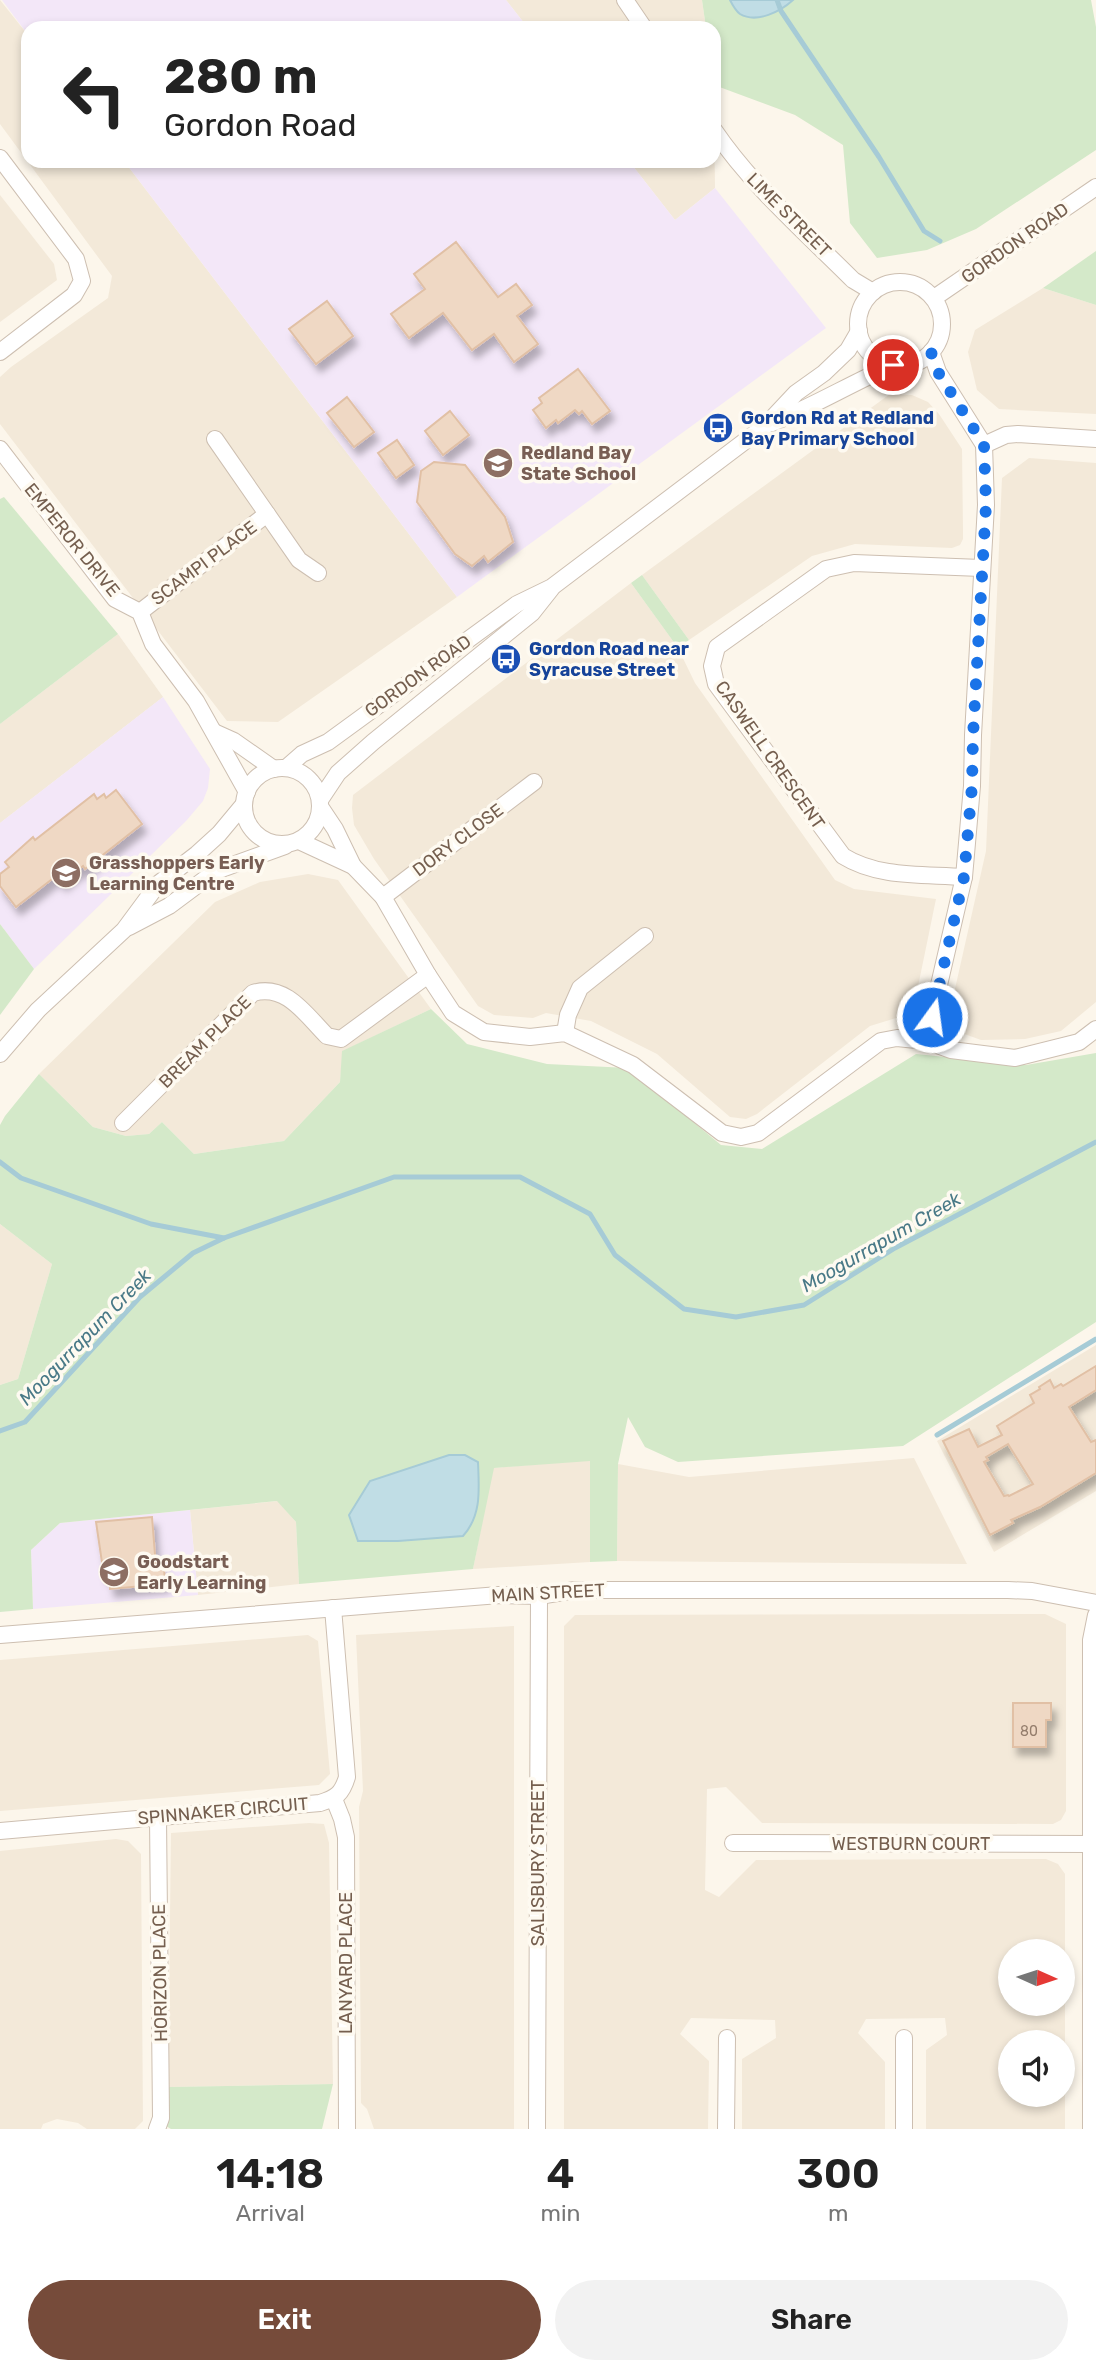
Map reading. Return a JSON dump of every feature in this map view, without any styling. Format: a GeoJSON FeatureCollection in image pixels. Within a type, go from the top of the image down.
{"type":"FeatureCollection","features":[{"type":"Feature","properties":{"kind":"street"},"geometry":{"type":"LineString","coordinates":[[625,0],[639,21]]}},
{"type":"Feature","properties":{"kind":"street","name":"LIME STREET"},"geometry":{"type":"LineString","coordinates":[[721,140],[734,160],[853,280],[873,292]]}},
{"type":"Feature","properties":{"kind":"street"},"geometry":{"type":"LineString","coordinates":[[0,158],[76,259],[82,281],[74,295],[0,352]]}},
{"type":"Feature","properties":{"kind":"street","name":"GORDON ROAD"},"geometry":{"type":"LineString","coordinates":[[934,298],[1096,187]]}},
{"type":"Feature","properties":{"kind":"street"},"geometry":{"type":"LineString","coordinates":[[873,292],[888,283],[905,282],[921,287],[934,298],[942,326],[939,340],[931,352],[938,372],[984,445],[986,505],[972,786],[964,877],[926,1041]]}},
{"type":"Feature","properties":{"kind":"street","name":"GORDON ROAD"},"geometry":{"type":"LineString","coordinates":[[280,768],[302,754],[328,743],[517,604],[552,587],[765,426],[796,393],[824,373],[848,350],[859,331],[860,310],[873,292]]}},
{"type":"Feature","properties":{"kind":"street"},"geometry":{"type":"LineString","coordinates":[[859,331],[870,354],[893,365]]}},
{"type":"Feature","properties":{"kind":"street","name":"GORDON ROAD"},"geometry":{"type":"LineString","coordinates":[[765,426],[809,408],[893,365],[913,364],[931,352]]}},
{"type":"Feature","properties":{"kind":"street"},"geometry":{"type":"LineString","coordinates":[[984,445],[1006,435],[1018,434],[1096,439]]}},
{"type":"Feature","properties":{"kind":"street","name":"SCAMPI PLACE"},"geometry":{"type":"LineString","coordinates":[[215,439],[299,560],[318,573]]}},
{"type":"Feature","properties":{"kind":"street","name":"EMPEROR DRIVE"},"geometry":{"type":"LineString","coordinates":[[0,449],[115,599],[140,612]]}},
{"type":"Feature","properties":{"kind":"street","name":"SCAMPI PLACE"},"geometry":{"type":"LineString","coordinates":[[140,612],[267,514]]}},
{"type":"Feature","properties":{"kind":"street","name":"CASWELL CRESCENT"},"geometry":{"type":"LineString","coordinates":[[964,877],[877,871],[843,856],[716,684],[712,666],[717,647],[826,569],[854,563],[982,568]]}},
{"type":"Feature","properties":{"kind":"street","name":"GORDON ROAD"},"geometry":{"type":"LineString","coordinates":[[320,804],[338,773],[532,613],[552,587]]}},
{"type":"Feature","properties":{"kind":"street"},"geometry":{"type":"LineString","coordinates":[[140,612],[153,644],[196,701],[214,732],[246,798],[245,816],[250,827],[268,842],[279,845],[295,842],[353,866]]}},
{"type":"Feature","properties":{"kind":"street"},"geometry":{"type":"LineString","coordinates":[[214,732],[280,768],[298,771],[309,778],[353,866],[383,897],[453,1013],[484,1032],[530,1037],[565,1033],[633,1065],[722,1133],[741,1137],[758,1133],[881,1041],[897,1038],[926,1041],[951,1050],[1015,1058],[1079,1042],[1096,1029]]}},
{"type":"Feature","properties":{"kind":"street"},"geometry":{"type":"LineString","coordinates":[[0,1054],[38,1010],[124,930],[158,884],[219,834],[246,798],[253,781],[263,773],[280,768]]}},
{"type":"Feature","properties":{"kind":"street","name":"DORY CLOSE"},"geometry":{"type":"LineString","coordinates":[[383,897],[534,782]]}},
{"type":"Feature","properties":{"kind":"street"},"geometry":{"type":"LineString","coordinates":[[124,930],[169,906],[216,871],[295,842],[314,828],[320,804]]}},
{"type":"Feature","properties":{"kind":"street"},"geometry":{"type":"LineString","coordinates":[[565,1033],[568,1015],[580,988],[645,936]]}},
{"type":"Feature","properties":{"kind":"street","name":"BREAM PLACE"},"geometry":{"type":"LineString","coordinates":[[123,1123],[253,993],[269,990],[286,995],[327,1036],[335,1040],[341,1039],[428,975]]}},
{"type":"Feature","properties":{"kind":"street","name":"MAIN STREET"},"geometry":{"type":"LineString","coordinates":[[0,1635],[499,1595],[539,1596],[575,1590],[1008,1590],[1032,1591],[1096,1603]]}},
{"type":"Feature","properties":{"kind":"street","name":"SALISBURY STREET"},"geometry":{"type":"LineString","coordinates":[[537,2129],[539,1596]]}},
{"type":"Feature","properties":{"kind":"street","name":"SPINNAKER CIRCUIT"},"geometry":{"type":"LineString","coordinates":[[0,1831],[334,1799],[343,1790],[347,1777],[333,1608]]}},
{"type":"Feature","properties":{"kind":"street"},"geometry":{"type":"LineString","coordinates":[[1091,2129],[1094,1939],[1090,1844],[1091,1640],[1096,1615]]}},
{"type":"Feature","properties":{"kind":"street","name":"LANYARD PLACE"},"geometry":{"type":"LineString","coordinates":[[334,1799],[346,1837],[347,2129]]}},
{"type":"Feature","properties":{"kind":"street","name":"HORIZON PLACE"},"geometry":{"type":"LineString","coordinates":[[157,2129],[161,2118],[158,1817]]}},
{"type":"Feature","properties":{"kind":"street","name":"WESTBURN COURT"},"geometry":{"type":"LineString","coordinates":[[733,1843],[1090,1844]]}},
{"type":"Feature","properties":{"kind":"street"},"geometry":{"type":"LineString","coordinates":[[726,2129],[727,2038]]}},
{"type":"Feature","properties":{"kind":"street"},"geometry":{"type":"LineString","coordinates":[[904,2038],[904,2129]]}},
{"type":"Feature","properties":{"kind":"shaded area"},"geometry":{"type":"Polygon","coordinates":[[[0,0],[21,26],[21,152],[0,124],[0,0]]]}},
{"type":"Feature","properties":{"kind":"shaded area"},"geometry":{"type":"Polygon","coordinates":[[[2,0],[506,0],[522,21],[21,21],[21,26],[2,0]]]}},
{"type":"Feature","properties":{"kind":"shaded area"},"geometry":{"type":"Polygon","coordinates":[[[506,0],[702,0],[705,21],[522,21],[506,0]]]}},
{"type":"Feature","properties":{"kind":"shaded area"},"geometry":{"type":"Polygon","coordinates":[[[32,168],[129,168],[457,597],[278,722],[227,721],[0,424],[0,377],[108,298],[112,276],[32,168]]]}},
{"type":"Feature","properties":{"kind":"shaded area","name":"Redland Bay State School"},"geometry":{"type":"Polygon","coordinates":[[[129,168],[634,168],[675,220],[715,188],[826,328],[457,597],[129,168]]]}},
{"type":"Feature","properties":{"kind":"shaded area"},"geometry":{"type":"Polygon","coordinates":[[[634,168],[715,168],[715,188],[675,220],[634,168]]]}},
{"type":"Feature","properties":{"kind":"shaded area"},"geometry":{"type":"Polygon","coordinates":[[[0,195],[54,264],[57,280],[0,322],[0,195]]]}},
{"type":"Feature","properties":{"kind":"shaded area"},"geometry":{"type":"Polygon","coordinates":[[[1043,288],[1096,305],[1096,414],[999,409],[977,390],[968,352],[975,330],[1043,288]]]}},
{"type":"Feature","properties":{"kind":"shaded area"},"geometry":{"type":"Polygon","coordinates":[[[890,394],[912,395],[928,402],[962,449],[963,539],[960,545],[952,548],[855,544],[812,556],[689,640],[642,575],[890,394]]]}},
{"type":"Feature","properties":{"kind":"shaded area"},"geometry":{"type":"Polygon","coordinates":[[[1029,458],[1096,463],[1096,1002],[1061,1031],[1025,1039],[981,1040],[956,1031],[950,1024],[950,1011],[986,851],[1002,478],[1029,458]]]}},
{"type":"Feature","properties":{"kind":"shaded area"},"geometry":{"type":"Polygon","coordinates":[[[631,583],[678,648],[695,683],[835,880],[854,889],[936,899],[914,1006],[909,1014],[870,1026],[757,1114],[746,1119],[730,1117],[657,1054],[591,1021],[546,1013],[533,1018],[494,1015],[478,1006],[374,859],[354,825],[353,795],[631,583]]]}},
{"type":"Feature","properties":{"kind":"shaded area"},"geometry":{"type":"Polygon","coordinates":[[[118,634],[163,697],[0,823],[0,724],[118,634]]]}},
{"type":"Feature","properties":{"kind":"shaded area","name":"Grasshoppers Early Learning Centre"},"geometry":{"type":"Polygon","coordinates":[[[163,697],[210,769],[208,788],[203,801],[186,821],[34,969],[0,924],[0,823],[163,697]]]}},
{"type":"Feature","properties":{"kind":"shaded area"},"geometry":{"type":"Polygon","coordinates":[[[308,874],[338,880],[431,1009],[343,1051],[340,1082],[284,1141],[194,1154],[162,1122],[149,1134],[126,1136],[93,1127],[39,1074],[215,902],[260,882],[308,874]]]}},
{"type":"Feature","properties":{"kind":"shaded area"},"geometry":{"type":"Polygon","coordinates":[[[0,1224],[52,1264],[18,1379],[0,1385],[0,1224]]]}},
{"type":"Feature","properties":{"kind":"shaded area"},"geometry":{"type":"Polygon","coordinates":[[[1096,1345],[1096,1491],[994,1552],[937,1441],[1096,1345]]]}},
{"type":"Feature","properties":{"kind":"shaded area"},"geometry":{"type":"Polygon","coordinates":[[[914,1458],[967,1564],[617,1561],[618,1464],[689,1477],[914,1458]]]}},
{"type":"Feature","properties":{"kind":"shaded area"},"geometry":{"type":"Polygon","coordinates":[[[591,1460],[590,1562],[473,1569],[493,1468],[591,1460]]]}},
{"type":"Feature","properties":{"kind":"shaded area"},"geometry":{"type":"Polygon","coordinates":[[[278,1501],[296,1522],[299,1584],[198,1595],[190,1510],[278,1501]]]}},
{"type":"Feature","properties":{"kind":"shaded area","name":"Goodstart Early Learning"},"geometry":{"type":"Polygon","coordinates":[[[190,1510],[198,1595],[33,1609],[31,1550],[60,1523],[190,1510]]]}},
{"type":"Feature","properties":{"kind":"shaded area"},"geometry":{"type":"Polygon","coordinates":[[[1045,1614],[1066,1624],[1066,1811],[1061,1820],[1053,1824],[762,1823],[726,1787],[707,1789],[705,1890],[719,1897],[756,1860],[1046,1859],[1058,1864],[1065,1874],[1065,1939],[998,1939],[998,2016],[1065,2016],[1065,2030],[998,2030],[998,2107],[1065,2107],[1065,2129],[926,2129],[926,2050],[947,2035],[945,2018],[866,2019],[858,2033],[885,2062],[885,2129],[742,2129],[742,2059],[776,2038],[775,2020],[691,2018],[680,2034],[709,2061],[708,2129],[564,2129],[564,1626],[575,1615],[1045,1614]]]}},
{"type":"Feature","properties":{"kind":"shaded area"},"geometry":{"type":"Polygon","coordinates":[[[514,1626],[514,2129],[374,2129],[367,2109],[361,2103],[359,1807],[363,1791],[356,1635],[514,1626]]]}},
{"type":"Feature","properties":{"kind":"shaded area"},"geometry":{"type":"Polygon","coordinates":[[[308,1635],[318,1641],[330,1774],[319,1785],[0,1811],[0,1660],[308,1635]]]}},
{"type":"Feature","properties":{"kind":"shaded area"},"geometry":{"type":"Polygon","coordinates":[[[324,1824],[329,1843],[333,2084],[168,2087],[171,1833],[324,1824]]]}},
{"type":"Feature","properties":{"kind":"shaded area"},"geometry":{"type":"Polygon","coordinates":[[[116,1839],[128,1841],[141,1854],[143,2121],[135,2129],[87,2129],[78,2123],[57,2119],[43,2124],[41,2129],[0,2129],[0,1851],[116,1839]]]}},
{"type":"Feature","properties":{"kind":"green space"},"geometry":{"type":"Polygon","coordinates":[[[702,0],[1091,0],[1096,27],[1096,150],[976,229],[927,250],[877,258],[850,223],[843,145],[795,115],[721,88],[721,21],[705,21],[702,0]]]}},
{"type":"Feature","properties":{"kind":"green space"},"geometry":{"type":"Polygon","coordinates":[[[1096,251],[1096,305],[1043,288],[1096,251]]]}},
{"type":"Feature","properties":{"kind":"green space"},"geometry":{"type":"Polygon","coordinates":[[[4,497],[118,634],[0,724],[0,499],[4,497]]]}},
{"type":"Feature","properties":{"kind":"green space"},"geometry":{"type":"Polygon","coordinates":[[[642,575],[689,640],[678,648],[631,583],[642,575]]]}},
{"type":"Feature","properties":{"kind":"green space"},"geometry":{"type":"Polygon","coordinates":[[[0,924],[34,969],[0,1015],[0,924]]]}},
{"type":"Feature","properties":{"kind":"green space"},"geometry":{"type":"Polygon","coordinates":[[[431,1009],[467,1044],[547,1064],[628,1068],[721,1145],[762,1149],[916,1054],[1026,1065],[1096,1053],[1096,1322],[903,1446],[678,1462],[645,1447],[628,1417],[618,1464],[617,1561],[590,1562],[590,1461],[494,1468],[473,1569],[299,1584],[296,1522],[277,1501],[60,1523],[31,1550],[33,1609],[0,1612],[0,1385],[18,1379],[52,1264],[0,1224],[0,1125],[5,1116],[39,1074],[93,1127],[126,1136],[149,1134],[162,1122],[194,1154],[284,1141],[340,1082],[342,1051],[431,1009]]]}},
{"type":"Feature","properties":{"kind":"green space"},"geometry":{"type":"Polygon","coordinates":[[[333,2084],[322,2129],[171,2129],[166,2126],[168,2087],[333,2084]]]}},
{"type":"Feature","properties":{"kind":"water"},"geometry":{"type":"Polygon","coordinates":[[[730,0],[793,0],[775,12],[754,18],[740,14],[730,0]]]}},
{"type":"Feature","properties":{"kind":"water"},"geometry":{"type":"Polygon","coordinates":[[[449,1455],[465,1455],[478,1462],[479,1492],[476,1510],[474,1519],[463,1536],[358,1541],[349,1515],[370,1481],[449,1455]]]}},
{"type":"Feature","properties":{"kind":"building"},"geometry":{"type":"Polygon","coordinates":[[[456,242],[498,297],[516,284],[532,305],[517,316],[538,344],[514,362],[494,334],[472,350],[443,313],[409,338],[391,314],[425,289],[414,274],[456,242]]]}},
{"type":"Feature","properties":{"kind":"building"},"geometry":{"type":"Polygon","coordinates":[[[327,301],[353,336],[316,364],[289,329],[327,301]]]}},
{"type":"Feature","properties":{"kind":"building"},"geometry":{"type":"Polygon","coordinates":[[[578,369],[610,411],[592,424],[582,411],[579,414],[575,410],[546,428],[533,410],[542,403],[539,398],[578,369]]]}},
{"type":"Feature","properties":{"kind":"building"},"geometry":{"type":"Polygon","coordinates":[[[347,397],[374,432],[354,447],[327,413],[347,397]]]}},
{"type":"Feature","properties":{"kind":"building"},"geometry":{"type":"Polygon","coordinates":[[[450,411],[469,435],[443,455],[425,431],[450,411]]]}},
{"type":"Feature","properties":{"kind":"building"},"geometry":{"type":"Polygon","coordinates":[[[397,440],[414,465],[396,478],[378,453],[397,440]]]}},
{"type":"Feature","properties":{"kind":"building"},"geometry":{"type":"Polygon","coordinates":[[[434,462],[465,465],[505,517],[513,542],[488,562],[484,556],[472,566],[455,554],[417,502],[421,471],[434,462]]]}},
{"type":"Feature","properties":{"kind":"building"},"geometry":{"type":"Polygon","coordinates":[[[116,790],[142,824],[85,869],[83,866],[62,883],[56,876],[16,907],[0,886],[0,874],[9,867],[5,862],[33,837],[35,840],[94,794],[97,799],[104,794],[106,798],[116,790]]]}},
{"type":"Feature","properties":{"kind":"building"},"geometry":{"type":"Polygon","coordinates":[[[1096,1366],[1096,1390],[1069,1407],[1091,1442],[1096,1440],[1096,1473],[1040,1507],[1011,1520],[1013,1523],[990,1535],[943,1441],[969,1429],[978,1447],[1002,1435],[997,1426],[1034,1403],[1030,1395],[1040,1389],[1039,1387],[1050,1380],[1054,1388],[1061,1384],[1063,1386],[1096,1366]],[[1008,1444],[986,1457],[988,1460],[984,1462],[1004,1496],[1033,1484],[1008,1444]]]}},
{"type":"Feature","properties":{"kind":"building"},"geometry":{"type":"Polygon","coordinates":[[[152,1517],[156,1567],[164,1566],[165,1584],[110,1589],[109,1576],[104,1576],[96,1522],[152,1517]]]}},
{"type":"Feature","properties":{"kind":"building"},"geometry":{"type":"Polygon","coordinates":[[[1013,1703],[1051,1703],[1051,1720],[1046,1720],[1046,1747],[1013,1747],[1013,1703]]]}},
{"type":"Feature","properties":{"kind":"waterway"},"geometry":{"type":"LineString","coordinates":[[777,0],[781,11],[879,157],[924,231],[940,241]]}},
{"type":"Feature","properties":{"kind":"waterway","name":"Moogurrapum Creek"},"geometry":{"type":"LineString","coordinates":[[0,1431],[25,1422],[140,1297],[193,1253],[224,1238],[394,1177],[520,1177],[590,1214],[615,1255],[684,1309],[736,1317],[804,1305],[895,1248],[1096,1142]]}},
{"type":"Feature","properties":{"kind":"waterway","name":"Moogurrapum Creek"},"geometry":{"type":"LineString","coordinates":[[0,1162],[21,1178],[151,1224],[224,1238]]}},
{"type":"Feature","properties":{"kind":"waterway"},"geometry":{"type":"LineString","coordinates":[[937,1435],[1096,1339]]}},
{"type":"Feature","properties":{"kind":"place","name":"Gordon Rd at Redland Bay Primary School"},"geometry":{"type":"Point","coordinates":[718,428]}},
{"type":"Feature","properties":{"kind":"place","name":"Redland Bay State School"},"geometry":{"type":"Point","coordinates":[498,463]}},
{"type":"Feature","properties":{"kind":"place","name":"Gordon Road near Syracuse Street"},"geometry":{"type":"Point","coordinates":[506,659]}},
{"type":"Feature","properties":{"kind":"place","name":"Grasshoppers Early Learning Centre"},"geometry":{"type":"Point","coordinates":[66,873]}},
{"type":"Feature","properties":{"kind":"place","name":"Goodstart Early Learning"},"geometry":{"type":"Point","coordinates":[114,1572]}},
{"type":"Feature","properties":{"kind":"route"},"geometry":{"type":"LineString","coordinates":[[893,365],[913,364],[931,352],[938,372],[984,445],[986,505],[972,786],[964,877],[932,1017]]}}]}
